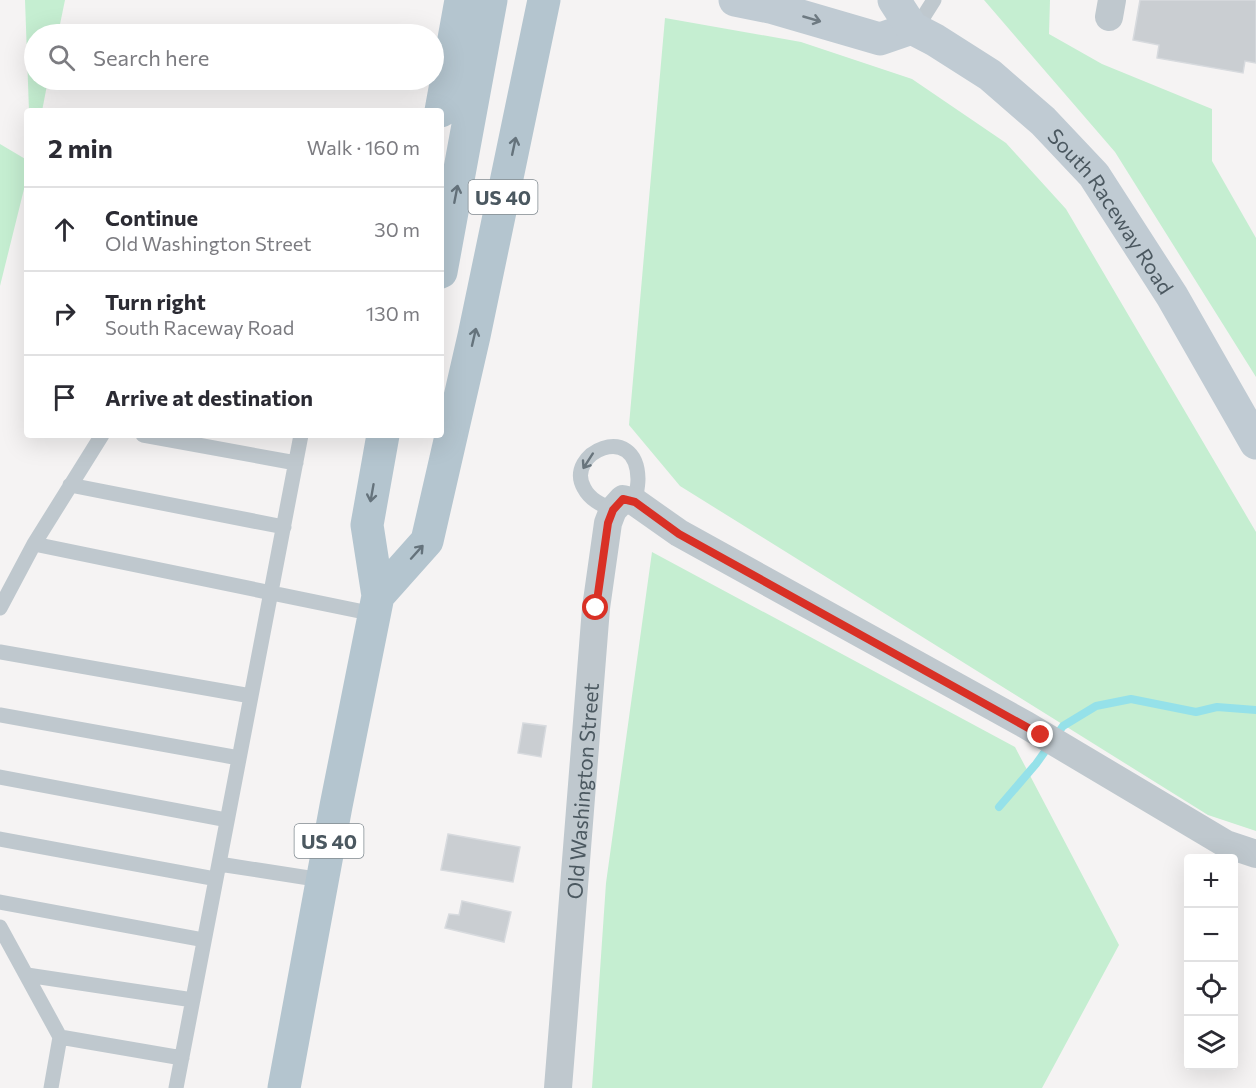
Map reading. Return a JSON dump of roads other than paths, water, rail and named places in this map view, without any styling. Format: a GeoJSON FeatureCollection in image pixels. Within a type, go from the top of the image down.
{"type":"FeatureCollection","features":[{"type":"Feature","properties":{"kind":"main road"},"geometry":{"type":"LineString","coordinates":[[442,108],[461,0]]}},
{"type":"Feature","properties":{"kind":"main road"},"geometry":{"type":"LineString","coordinates":[[444,256],[491,0]]}},
{"type":"Feature","properties":{"kind":"main road","name":"US 40"},"geometry":{"type":"LineString","coordinates":[[376,605],[427,541],[474,336],[544,0]]}},
{"type":"Feature","properties":{"kind":"main road"},"geometry":{"type":"LineString","coordinates":[[735,0],[770,7],[880,39],[913,29]]}},
{"type":"Feature","properties":{"kind":"main road","name":"South Raceway Road"},"geometry":{"type":"LineString","coordinates":[[894,0],[913,29],[935,40],[990,75],[1043,121],[1094,175],[1172,296],[1254,434]]}},
{"type":"Feature","properties":{"kind":"main road","name":"US 40"},"geometry":{"type":"LineString","coordinates":[[284,1088],[376,605],[367,525],[382,438]]}},
{"type":"Feature","properties":{"kind":"main road"},"geometry":{"type":"LineString","coordinates":[[431,438],[441,478]]}},
{"type":"Feature","properties":{"kind":"street","name":"Old Washington Street"},"geometry":{"type":"LineString","coordinates":[[558,1088],[596,608],[608,523],[624,504],[1041,735],[1226,844],[1256,854]]}},
{"type":"Feature","properties":{"kind":"lane"},"geometry":{"type":"LineString","coordinates":[[913,29],[934,0]]}},
{"type":"Feature","properties":{"kind":"lane"},"geometry":{"type":"LineString","coordinates":[[0,608],[34,544],[100,438]]}},
{"type":"Feature","properties":{"kind":"lane"},"geometry":{"type":"LineString","coordinates":[[159,438],[296,463]]}},
{"type":"Feature","properties":{"kind":"lane"},"geometry":{"type":"LineString","coordinates":[[177,1088],[300,438]]}},
{"type":"Feature","properties":{"kind":"lane"},"geometry":{"type":"LineString","coordinates":[[70,485],[284,527]]}},
{"type":"Feature","properties":{"kind":"lane"},"geometry":{"type":"LineString","coordinates":[[34,544],[271,592],[376,605]]}},
{"type":"Feature","properties":{"kind":"lane"},"geometry":{"type":"LineString","coordinates":[[0,652],[251,696]]}},
{"type":"Feature","properties":{"kind":"lane"},"geometry":{"type":"LineString","coordinates":[[0,715],[239,758]]}},
{"type":"Feature","properties":{"kind":"lane"},"geometry":{"type":"LineString","coordinates":[[0,777],[227,820]]}},
{"type":"Feature","properties":{"kind":"lane"},"geometry":{"type":"LineString","coordinates":[[0,839],[218,871],[322,880]]}},
{"type":"Feature","properties":{"kind":"lane"},"geometry":{"type":"LineString","coordinates":[[0,902],[204,940]]}},
{"type":"Feature","properties":{"kind":"lane"},"geometry":{"type":"LineString","coordinates":[[0,927],[60,1037],[51,1088]]}},
{"type":"Feature","properties":{"kind":"lane"},"geometry":{"type":"LineString","coordinates":[[27,975],[193,1000]]}},
{"type":"Feature","properties":{"kind":"lane"},"geometry":{"type":"LineString","coordinates":[[60,1037],[182,1059]]}},
{"type":"Feature","properties":{"kind":"waterway"},"geometry":{"type":"LineString","coordinates":[[999,807],[1036,764],[1063,726],[1096,706],[1131,699],[1196,712],[1217,707],[1256,710]]}}]}
